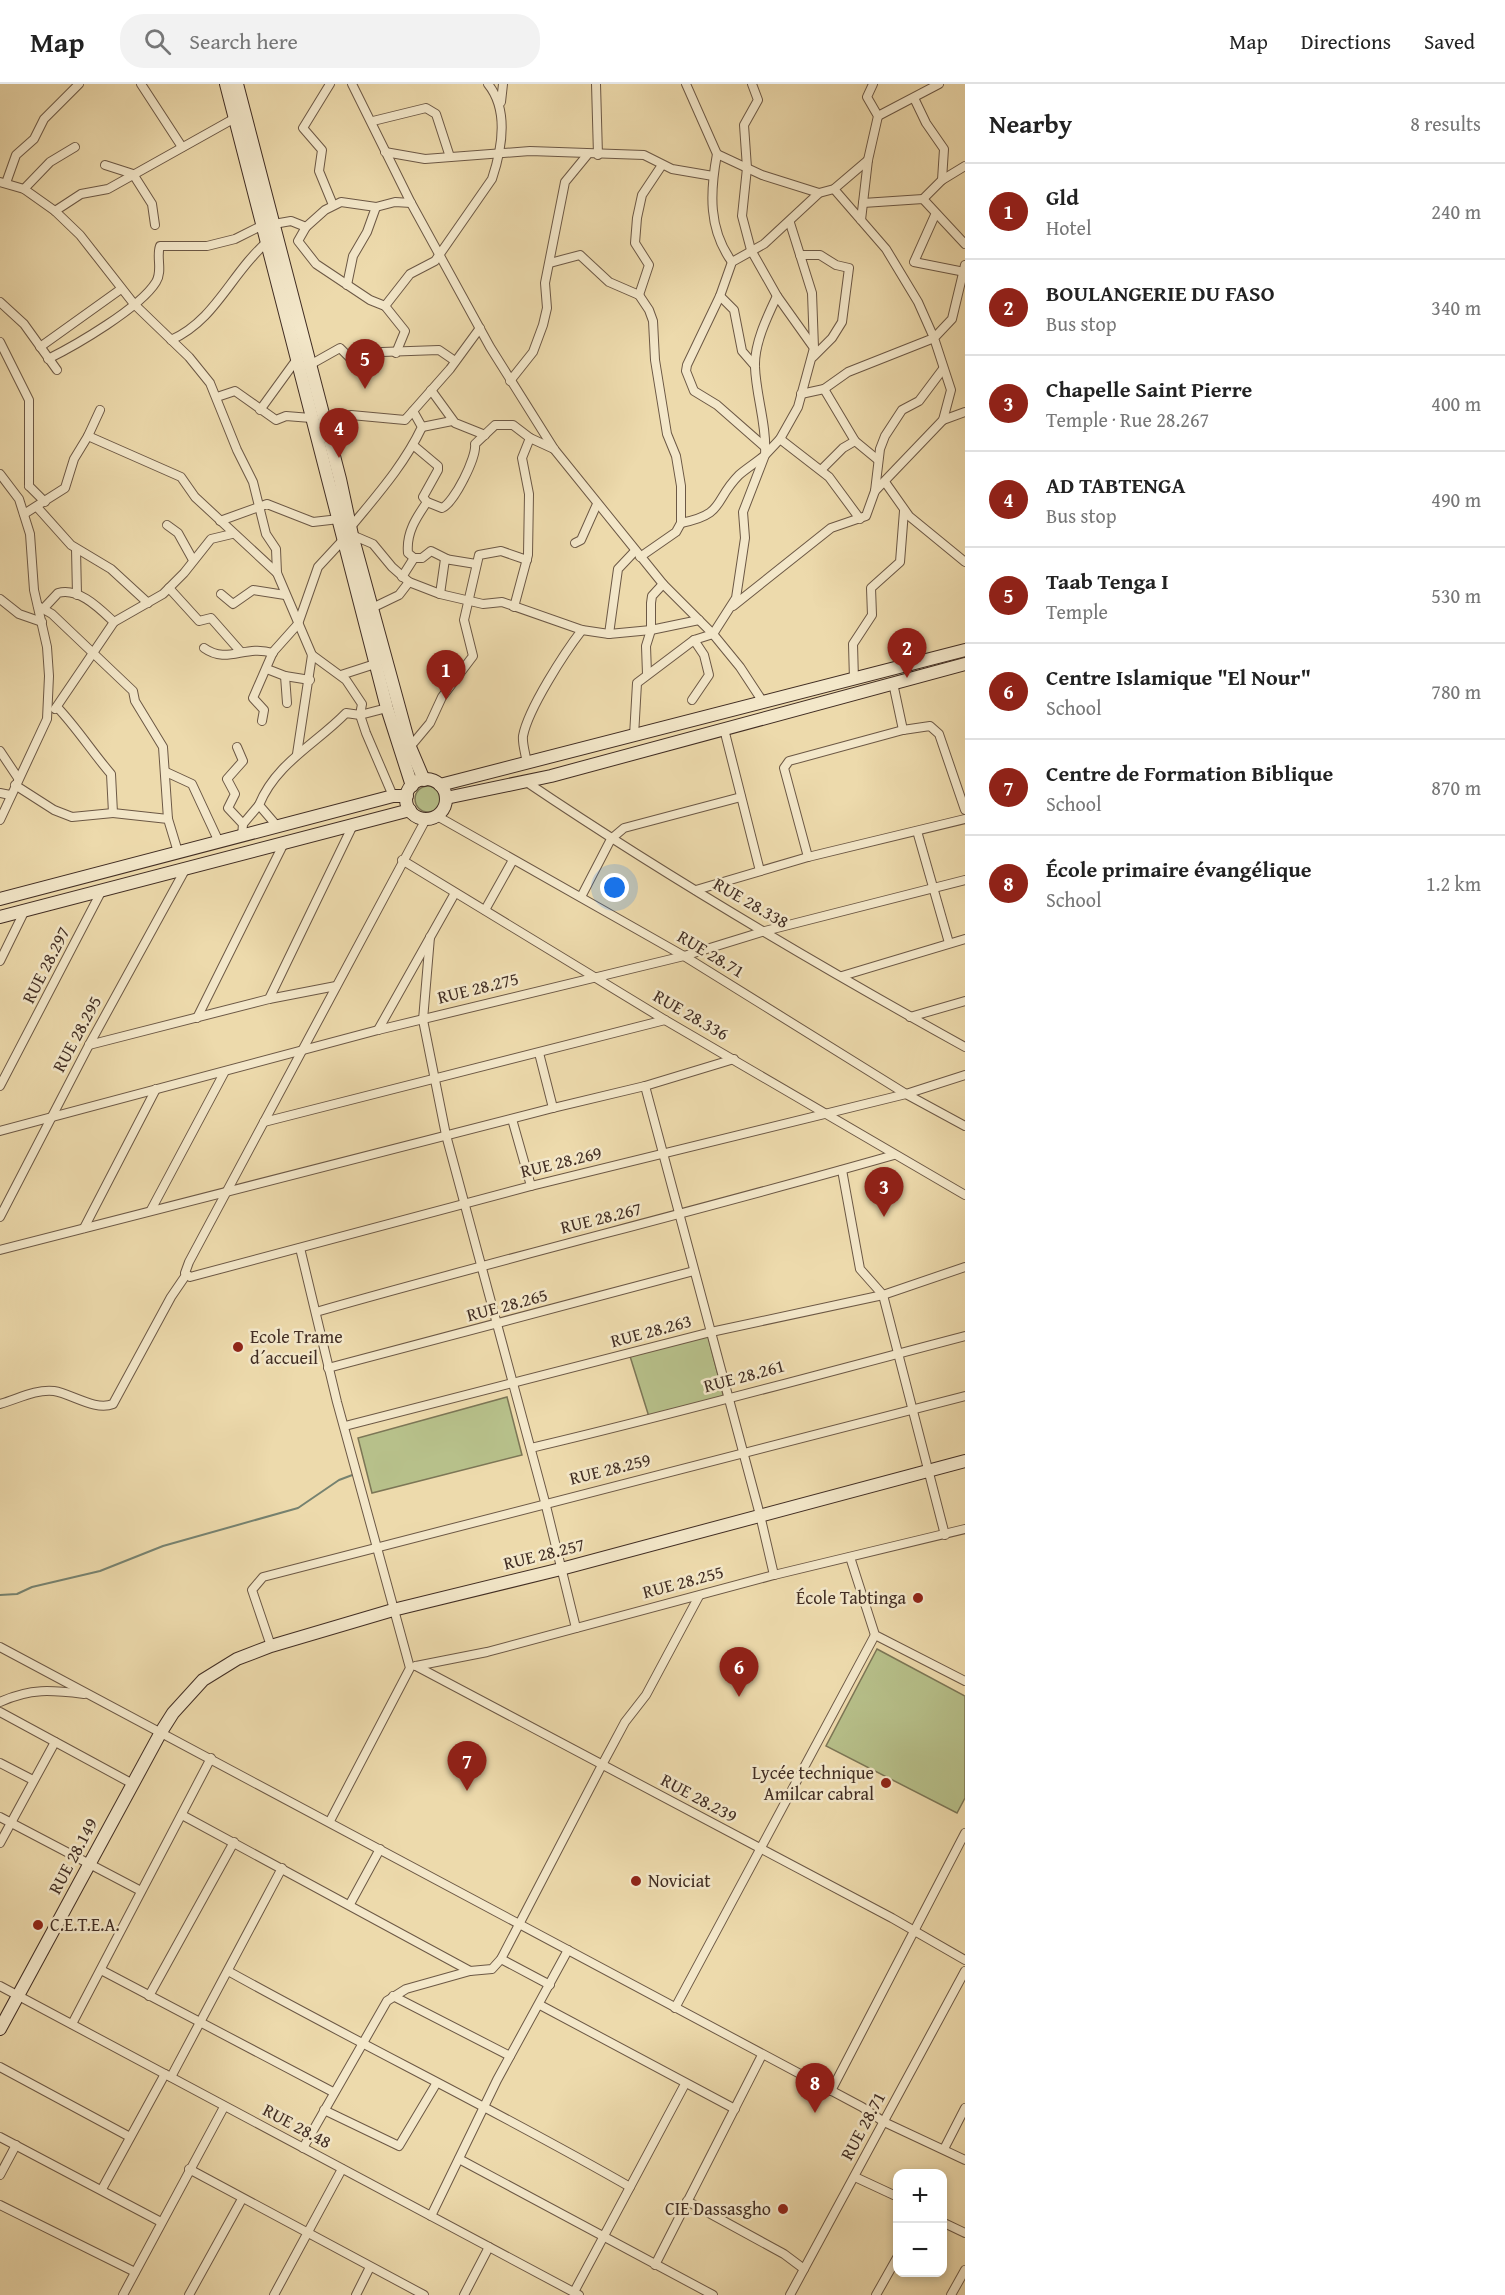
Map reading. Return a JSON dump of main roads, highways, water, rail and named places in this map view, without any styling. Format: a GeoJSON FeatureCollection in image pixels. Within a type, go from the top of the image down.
{"type":"FeatureCollection","features":[{"type":"Feature","properties":{"kind":"waterway"},"geometry":{"type":"LineString","coordinates":[[0,1595],[17,1594],[32,1587],[100,1571],[163,1546],[298,1508],[339,1480],[355,1474]]}},
{"type":"Feature","properties":{"kind":"place","name":"Taab Tenga I"},"geometry":{"type":"Point","coordinates":[365,389]}},
{"type":"Feature","properties":{"kind":"place","name":"AD TABTENGA"},"geometry":{"type":"Point","coordinates":[339,458]}},
{"type":"Feature","properties":{"kind":"place","name":"BOULANGERIE DU FASO"},"geometry":{"type":"Point","coordinates":[907,678]}},
{"type":"Feature","properties":{"kind":"place","name":"Gld"},"geometry":{"type":"Point","coordinates":[446,700]}},
{"type":"Feature","properties":{"kind":"place","name":"Chapelle Saint Pierre"},"geometry":{"type":"Point","coordinates":[884,1217]}},
{"type":"Feature","properties":{"kind":"place","name":"Ecole Trame d´accueil"},"geometry":{"type":"Point","coordinates":[238,1347]}},
{"type":"Feature","properties":{"kind":"place","name":"École Tabtinga"},"geometry":{"type":"Point","coordinates":[918,1598]}},
{"type":"Feature","properties":{"kind":"place","name":"Centre Islamique \"El Nour\""},"geometry":{"type":"Point","coordinates":[739,1697]}},
{"type":"Feature","properties":{"kind":"place","name":"Lycée technique Amilcar cabral"},"geometry":{"type":"Point","coordinates":[886,1783]}},
{"type":"Feature","properties":{"kind":"place","name":"Centre de Formation Biblique"},"geometry":{"type":"Point","coordinates":[467,1791]}},
{"type":"Feature","properties":{"kind":"place","name":"Noviciat"},"geometry":{"type":"Point","coordinates":[636,1881]}},
{"type":"Feature","properties":{"kind":"place","name":"C.E.T.E.A."},"geometry":{"type":"Point","coordinates":[38,1925]}},
{"type":"Feature","properties":{"kind":"place","name":"École primaire évangélique"},"geometry":{"type":"Point","coordinates":[815,2113]}},
{"type":"Feature","properties":{"kind":"place","name":"CIE Dassasgho"},"geometry":{"type":"Point","coordinates":[783,2209]}}]}
